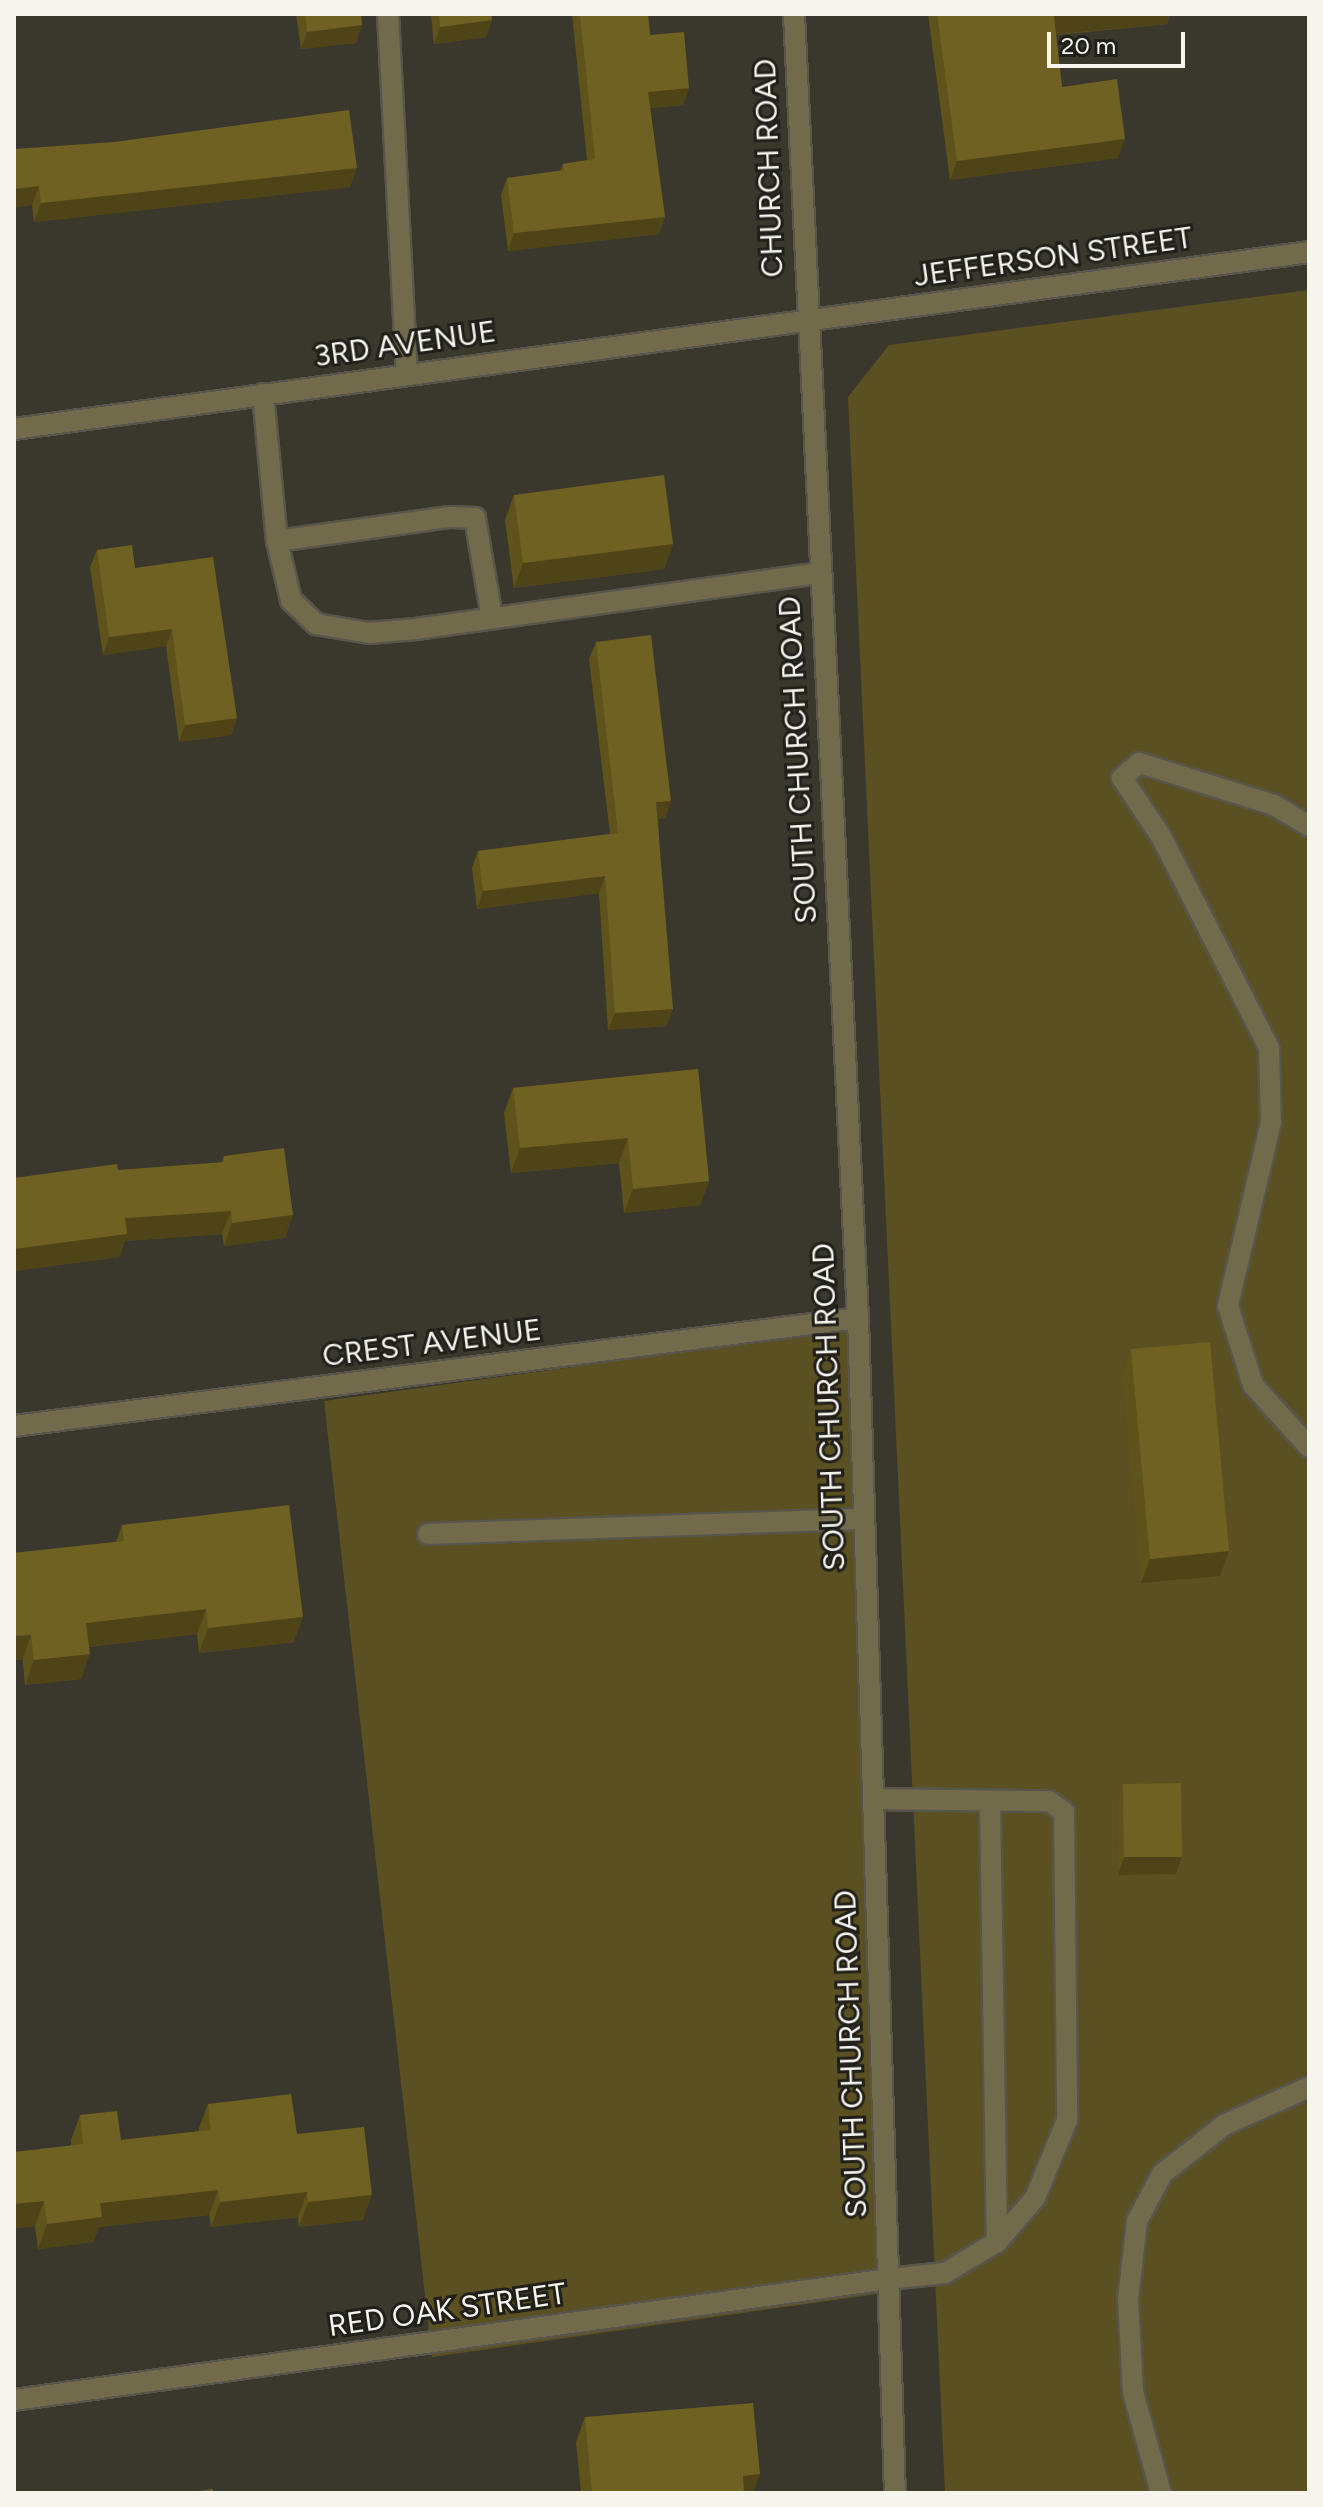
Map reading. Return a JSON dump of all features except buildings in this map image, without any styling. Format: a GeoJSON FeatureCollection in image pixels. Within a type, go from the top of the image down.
{"type":"FeatureCollection","features":[{"type":"Feature","properties":{"kind":"street"},"geometry":{"type":"LineString","coordinates":[[388,14],[407,375]]}},
{"type":"Feature","properties":{"kind":"street","name":"CHURCH ROAD"},"geometry":{"type":"LineString","coordinates":[[794,14],[805,319]]}},
{"type":"Feature","properties":{"kind":"street","name":"JEFFERSON STREET"},"geometry":{"type":"LineString","coordinates":[[805,319],[1309,252]]}},
{"type":"Feature","properties":{"kind":"street","name":"3RD AVENUE"},"geometry":{"type":"LineString","coordinates":[[14,429],[805,319]]}},
{"type":"Feature","properties":{"kind":"street","name":"SOUTH CHURCH ROAD"},"geometry":{"type":"LineString","coordinates":[[805,319],[858,1318],[895,2493]]}},
{"type":"Feature","properties":{"kind":"street"},"geometry":{"type":"LineString","coordinates":[[263,394],[277,541],[291,600],[316,624],[369,633],[818,573]]}},
{"type":"Feature","properties":{"kind":"street"},"geometry":{"type":"LineString","coordinates":[[277,541],[450,517],[475,518],[492,617]]}},
{"type":"Feature","properties":{"kind":"street"},"geometry":{"type":"LineString","coordinates":[[1309,826],[1274,805],[1139,763],[1122,778],[1162,838],[1269,1048],[1271,1122],[1228,1306],[1253,1385],[1309,1447]]}},
{"type":"Feature","properties":{"kind":"street","name":"CREST AVENUE"},"geometry":{"type":"LineString","coordinates":[[14,1426],[858,1318]]}},
{"type":"Feature","properties":{"kind":"street"},"geometry":{"type":"LineString","coordinates":[[428,1534],[864,1519]]}},
{"type":"Feature","properties":{"kind":"street"},"geometry":{"type":"LineString","coordinates":[[873,1799],[990,1801],[997,2242]]}},
{"type":"Feature","properties":{"kind":"street","name":"RED OAK STREET"},"geometry":{"type":"LineString","coordinates":[[14,2400],[945,2273],[997,2242],[1035,2198],[1067,2120],[1064,1812],[1049,1801],[990,1801]]}},
{"type":"Feature","properties":{"kind":"street"},"geometry":{"type":"LineString","coordinates":[[1161,2492],[1133,2392],[1128,2300],[1137,2221],[1162,2174],[1224,2125],[1309,2087]]}},
{"type":"Feature","properties":{"kind":"shaded area"},"geometry":{"type":"Polygon","coordinates":[[[1309,290],[1309,2493],[945,2493],[848,397],[889,345],[1309,290]]]}},
{"type":"Feature","properties":{"kind":"shaded area"},"geometry":{"type":"Polygon","coordinates":[[[847,1329],[877,2294],[432,2357],[324,1401],[847,1329]]]}}]}
